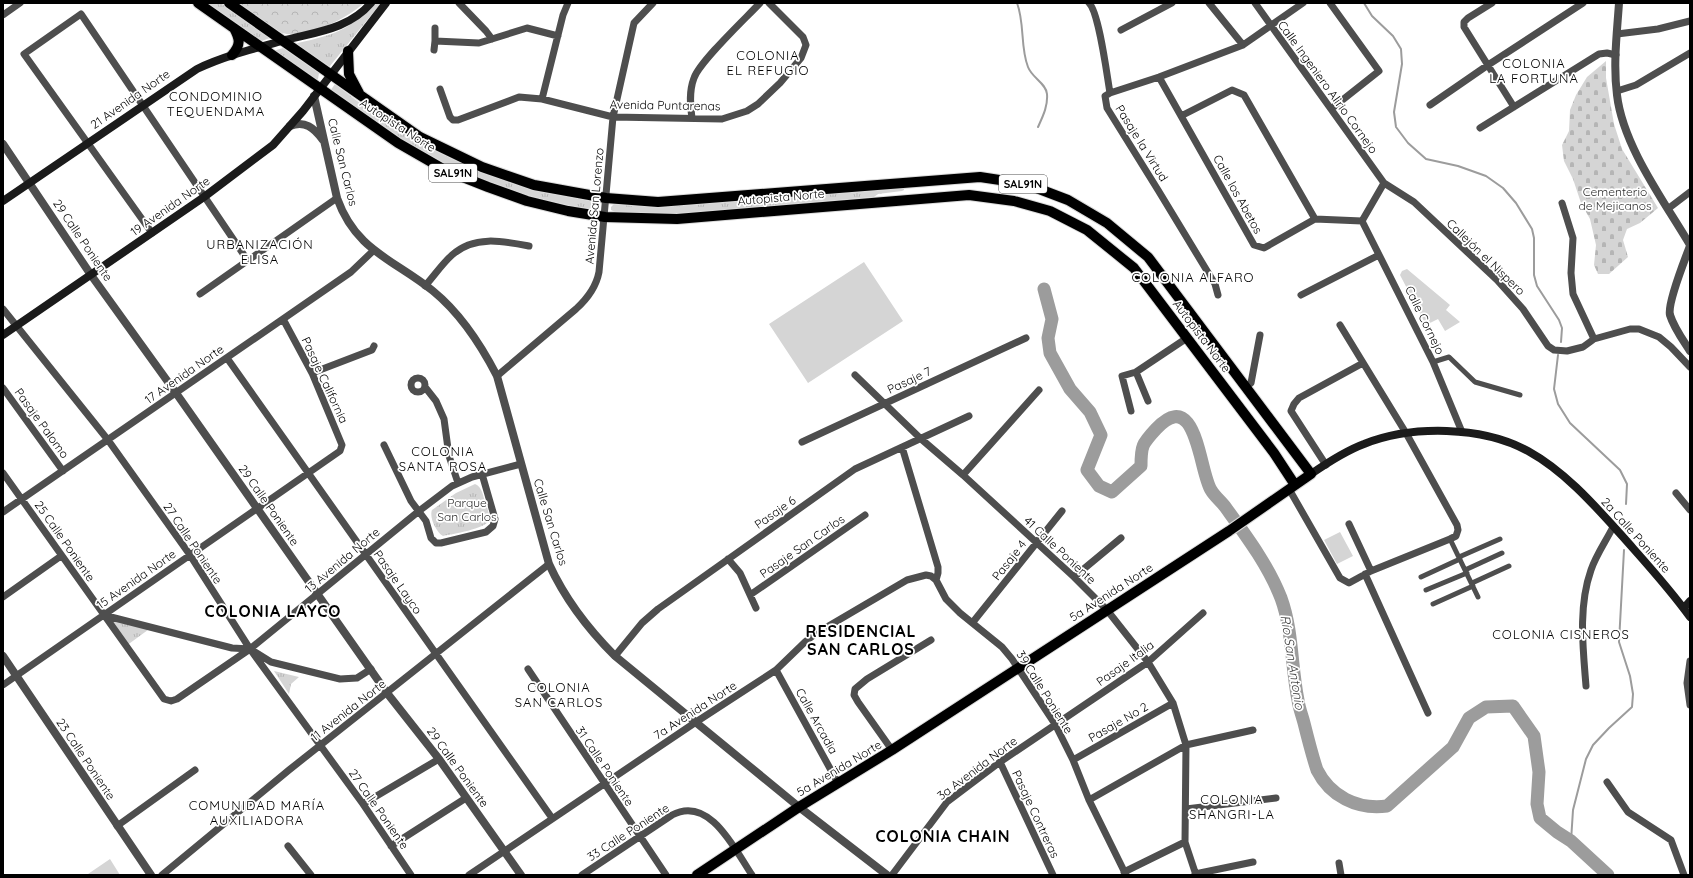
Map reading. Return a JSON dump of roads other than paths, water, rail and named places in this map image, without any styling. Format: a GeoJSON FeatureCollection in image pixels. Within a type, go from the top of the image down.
{"type":"FeatureCollection","features":[{"type":"Feature","properties":{"kind":"main road","name":"Autopista Norte"},"geometry":{"type":"LineString","coordinates":[[198,3],[262,47],[317,92],[398,143],[445,170],[527,201],[605,218],[677,219],[969,195],[1014,201],[1050,211],[1087,230],[1134,268],[1274,453],[1292,487]]}},
{"type":"Feature","properties":{"kind":"main road","name":"Autopista Norte"},"geometry":{"type":"LineString","coordinates":[[229,3],[362,98],[420,137],[482,167],[534,185],[606,198],[658,202],[980,177],[1026,184],[1068,200],[1107,223],[1148,257],[1311,474]]}},
{"type":"Feature","properties":{"kind":"main road","name":"21 Avenida Norte"},"geometry":{"type":"LineString","coordinates":[[3,201],[197,69],[232,55],[340,26],[356,17],[371,3]]}},
{"type":"Feature","properties":{"kind":"main road","name":"19 Avenida Norte"},"geometry":{"type":"LineString","coordinates":[[3,335],[204,197],[273,145],[290,126],[386,3]]}},
{"type":"Feature","properties":{"kind":"main road"},"geometry":{"type":"LineString","coordinates":[[232,55],[239,44],[234,28]]}},
{"type":"Feature","properties":{"kind":"main road"},"geometry":{"type":"LineString","coordinates":[[348,51],[349,74],[362,98]]}},
{"type":"Feature","properties":{"kind":"main road"},"geometry":{"type":"LineString","coordinates":[[937,180],[930,183],[928,189],[932,194],[939,197]]}},
{"type":"Feature","properties":{"kind":"main road"},"geometry":{"type":"LineString","coordinates":[[875,203],[879,198],[907,193],[910,189],[908,186],[901,183]]}},
{"type":"Feature","properties":{"kind":"main road","name":"5a Avenida Norte"},"geometry":{"type":"LineString","coordinates":[[697,875],[799,807],[892,750],[1229,531],[1311,474],[1363,444],[1406,433],[1462,432],[1496,439],[1518,446],[1539,458],[1560,473]]}},
{"type":"Feature","properties":{"kind":"main road","name":"2a Calle Poniente"},"geometry":{"type":"LineString","coordinates":[[1560,473],[1613,527],[1659,578],[1690,617]]}},
{"type":"Feature","properties":{"kind":"main road"},"geometry":{"type":"LineString","coordinates":[[1684,608],[1690,601]]}},
{"type":"Feature","properties":{"kind":"street"},"geometry":{"type":"LineString","coordinates":[[3,15],[20,3]]}},
{"type":"Feature","properties":{"kind":"street"},"geometry":{"type":"LineString","coordinates":[[459,3],[492,39]]}},
{"type":"Feature","properties":{"kind":"street"},"geometry":{"type":"LineString","coordinates":[[542,99],[563,15],[568,3]]}},
{"type":"Feature","properties":{"kind":"street","name":"Avenida San Lorenzo"},"geometry":{"type":"LineString","coordinates":[[497,376],[576,309],[591,292],[599,272],[613,117],[634,23],[653,3]]}},
{"type":"Feature","properties":{"kind":"street"},"geometry":{"type":"LineString","coordinates":[[692,118],[690,97],[694,76],[706,60],[760,3]]}},
{"type":"Feature","properties":{"kind":"street","name":"Avenida Puntarenas"},"geometry":{"type":"LineString","coordinates":[[440,89],[450,117],[453,120],[458,120],[518,97],[542,99],[613,117],[722,119],[747,111],[758,104],[780,83],[801,58],[806,45],[803,37],[769,3]]}},
{"type":"Feature","properties":{"kind":"street"},"geometry":{"type":"LineString","coordinates":[[1089,3],[1098,26],[1110,93]]}},
{"type":"Feature","properties":{"kind":"street"},"geometry":{"type":"LineString","coordinates":[[1121,30],[1172,3]]}},
{"type":"Feature","properties":{"kind":"street"},"geometry":{"type":"LineString","coordinates":[[1209,3],[1244,45]]}},
{"type":"Feature","properties":{"kind":"street","name":"Calle Ingeniero Alirio Cornejo"},"geometry":{"type":"LineString","coordinates":[[1255,3],[1384,183]]}},
{"type":"Feature","properties":{"kind":"street","name":"Pasaje la Virtud"},"geometry":{"type":"LineString","coordinates":[[1218,295],[1215,284],[1107,108],[1105,96],[1244,45],[1270,25],[1303,3]]}},
{"type":"Feature","properties":{"kind":"street"},"geometry":{"type":"LineString","coordinates":[[1330,3],[1379,71],[1331,110]]}},
{"type":"Feature","properties":{"kind":"street"},"geometry":{"type":"LineString","coordinates":[[1492,3],[1468,18],[1464,22],[1464,27],[1514,107]]}},
{"type":"Feature","properties":{"kind":"street"},"geometry":{"type":"LineString","coordinates":[[1430,105],[1583,3]]}},
{"type":"Feature","properties":{"kind":"street"},"geometry":{"type":"LineString","coordinates":[[1618,3],[1616,91],[1622,122],[1637,156],[1690,246],[1671,303],[1670,314],[1675,326],[1690,351]]}},
{"type":"Feature","properties":{"kind":"street"},"geometry":{"type":"LineString","coordinates":[[152,233],[24,54],[82,14],[248,261]]}},
{"type":"Feature","properties":{"kind":"street"},"geometry":{"type":"LineString","coordinates":[[1617,34],[1658,29],[1690,21]]}},
{"type":"Feature","properties":{"kind":"street"},"geometry":{"type":"LineString","coordinates":[[434,50],[435,28]]}},
{"type":"Feature","properties":{"kind":"street"},"geometry":{"type":"LineString","coordinates":[[435,41],[479,43],[527,28],[558,36]]}},
{"type":"Feature","properties":{"kind":"street"},"geometry":{"type":"LineString","coordinates":[[1480,128],[1599,54],[1607,53],[1616,55]]}},
{"type":"Feature","properties":{"kind":"street"},"geometry":{"type":"LineString","coordinates":[[1616,91],[1636,85],[1690,53]]}},
{"type":"Feature","properties":{"kind":"street","name":"Calle los Abetos"},"geometry":{"type":"LineString","coordinates":[[1159,77],[1254,245],[1264,248],[1315,219]]}},
{"type":"Feature","properties":{"kind":"street"},"geometry":{"type":"LineString","coordinates":[[1181,116],[1232,90],[1244,96],[1315,219],[1362,221],[1384,183]]}},
{"type":"Feature","properties":{"kind":"street","name":"Calle San Carlos"},"geometry":{"type":"LineString","coordinates":[[317,92],[324,142],[337,198],[342,212],[350,226],[358,236],[374,250],[433,292],[458,316],[497,376],[549,564],[555,578],[574,608],[592,632],[615,656],[799,807],[887,875]]}},
{"type":"Feature","properties":{"kind":"street"},"geometry":{"type":"LineString","coordinates":[[290,126],[300,124],[312,127],[324,142]]}},
{"type":"Feature","properties":{"kind":"street","name":"29 Calle Poniente"},"geometry":{"type":"LineString","coordinates":[[3,144],[30,182],[91,275],[388,693],[439,759],[521,875]]}},
{"type":"Feature","properties":{"kind":"street","name":"Callejón el Nispero"},"geometry":{"type":"LineString","coordinates":[[1384,183],[1414,202],[1497,280],[1523,309],[1548,346],[1554,350],[1567,351],[1583,346],[1594,339],[1630,329],[1639,330],[1659,337],[1690,367]]}},
{"type":"Feature","properties":{"kind":"street"},"geometry":{"type":"LineString","coordinates":[[1669,208],[1690,192]]}},
{"type":"Feature","properties":{"kind":"street"},"geometry":{"type":"LineString","coordinates":[[200,294],[337,198]]}},
{"type":"Feature","properties":{"kind":"street"},"geometry":{"type":"LineString","coordinates":[[1562,203],[1573,238],[1571,273],[1573,294],[1594,339]]}},
{"type":"Feature","properties":{"kind":"street","name":"Calle Cornejo"},"geometry":{"type":"LineString","coordinates":[[1362,221],[1433,362],[1462,432]]}},
{"type":"Feature","properties":{"kind":"street"},"geometry":{"type":"LineString","coordinates":[[425,286],[451,255],[464,246],[485,241],[504,241],[529,246]]}},
{"type":"Feature","properties":{"kind":"street","name":"17 Avenida Norte"},"geometry":{"type":"LineString","coordinates":[[3,512],[357,268],[374,250]]}},
{"type":"Feature","properties":{"kind":"street"},"geometry":{"type":"LineString","coordinates":[[1301,295],[1379,255]]}},
{"type":"Feature","properties":{"kind":"street","name":"27 Calle Poniente"},"geometry":{"type":"LineString","coordinates":[[3,309],[108,440],[190,555],[250,649],[363,804],[411,875]]}},
{"type":"Feature","properties":{"kind":"street","name":"Pasaje California"},"geometry":{"type":"LineString","coordinates":[[283,319],[312,373],[342,445],[340,451]]}},
{"type":"Feature","properties":{"kind":"street"},"geometry":{"type":"LineString","coordinates":[[1292,487],[1340,578],[1349,583],[1368,572],[1450,539],[1456,536],[1458,530],[1457,525],[1406,433],[1340,325]]}},
{"type":"Feature","properties":{"kind":"street"},"geometry":{"type":"LineString","coordinates":[[1246,386],[1251,383],[1260,335]]}},
{"type":"Feature","properties":{"kind":"street","name":"Pasaje 7"},"geometry":{"type":"LineString","coordinates":[[802,442],[1026,338]]}},
{"type":"Feature","properties":{"kind":"street"},"geometry":{"type":"LineString","coordinates":[[1131,411],[1122,376],[1136,372],[1187,338]]}},
{"type":"Feature","properties":{"kind":"street"},"geometry":{"type":"LineString","coordinates":[[312,373],[372,350],[374,346]]}},
{"type":"Feature","properties":{"kind":"street"},"geometry":{"type":"LineString","coordinates":[[1433,362],[1449,357],[1475,382],[1520,395]]}},
{"type":"Feature","properties":{"kind":"street","name":"Pasaje Layco"},"geometry":{"type":"LineString","coordinates":[[227,358],[552,818]]}},
{"type":"Feature","properties":{"kind":"street"},"geometry":{"type":"LineString","coordinates":[[1326,465],[1291,411],[1299,398],[1363,363]]}},
{"type":"Feature","properties":{"kind":"street"},"geometry":{"type":"LineString","coordinates":[[1136,372],[1148,401]]}},
{"type":"Feature","properties":{"kind":"street","name":"41 Calle Poniente"},"geometry":{"type":"LineString","coordinates":[[855,375],[920,438],[964,475],[1074,577],[1107,610],[1148,662],[1173,703],[1186,745],[1185,842],[1196,875]]}},
{"type":"Feature","properties":{"kind":"street"},"geometry":{"type":"LineString","coordinates":[[425,387],[436,401],[444,419],[448,450],[458,483]]}},
{"type":"Feature","properties":{"kind":"street","name":"Pasaje Palomo"},"geometry":{"type":"LineString","coordinates":[[3,388],[63,471]]}},
{"type":"Feature","properties":{"kind":"street"},"geometry":{"type":"LineString","coordinates":[[964,475],[1039,390]]}},
{"type":"Feature","properties":{"kind":"street","name":"Pasaje 6"},"geometry":{"type":"LineString","coordinates":[[615,656],[642,623],[658,609],[856,469],[969,416]]}},
{"type":"Feature","properties":{"kind":"street"},"geometry":{"type":"LineString","coordinates":[[384,445],[411,501],[426,521],[431,538],[436,543],[488,531],[494,524],[495,519],[482,474]]}},
{"type":"Feature","properties":{"kind":"street","name":"39 Calle Poniente"},"geometry":{"type":"LineString","coordinates":[[902,447],[938,567],[936,580],[946,600],[1002,647],[1012,659],[1055,724],[1073,760],[1089,800],[1125,874]]}},
{"type":"Feature","properties":{"kind":"street","name":"15 Avenida Norte"},"geometry":{"type":"LineString","coordinates":[[3,685],[340,451]]}},
{"type":"Feature","properties":{"kind":"street","name":"13 Avenida Norte"},"geometry":{"type":"LineString","coordinates":[[164,699],[171,701],[177,699],[250,649],[318,595],[365,554],[419,511],[458,483],[482,474],[521,464]]}},
{"type":"Feature","properties":{"kind":"street","name":"25 Calle Poniente"},"geometry":{"type":"LineString","coordinates":[[3,473],[164,699]]}},
{"type":"Feature","properties":{"kind":"street"},"geometry":{"type":"LineString","coordinates":[[1676,493],[1690,510]]}},
{"type":"Feature","properties":{"kind":"street","name":"Pasaje 4"},"geometry":{"type":"LineString","coordinates":[[973,622],[1062,511]]}},
{"type":"Feature","properties":{"kind":"street","name":"Pasaje San Carlos"},"geometry":{"type":"LineString","coordinates":[[750,595],[866,515]]}},
{"type":"Feature","properties":{"kind":"street"},"geometry":{"type":"LineString","coordinates":[[1349,524],[1428,714]]}},
{"type":"Feature","properties":{"kind":"street"},"geometry":{"type":"LineString","coordinates":[[1586,686],[1582,640],[1583,611],[1586,589],[1594,561],[1613,527]]}},
{"type":"Feature","properties":{"kind":"street"},"geometry":{"type":"LineString","coordinates":[[1074,577],[1121,538]]}},
{"type":"Feature","properties":{"kind":"street"},"geometry":{"type":"LineString","coordinates":[[1450,539],[1478,597]]}},
{"type":"Feature","properties":{"kind":"street"},"geometry":{"type":"LineString","coordinates":[[1421,577],[1500,539]]}},
{"type":"Feature","properties":{"kind":"street"},"geometry":{"type":"LineString","coordinates":[[1426,590],[1502,553]]}},
{"type":"Feature","properties":{"kind":"street"},"geometry":{"type":"LineString","coordinates":[[3,597],[62,556]]}},
{"type":"Feature","properties":{"kind":"street","name":"Pasaje San Carlos"},"geometry":{"type":"LineString","coordinates":[[728,559],[740,573],[756,608]]}},
{"type":"Feature","properties":{"kind":"street","name":"11 Avenida Norte"},"geometry":{"type":"LineString","coordinates":[[162,875],[320,745],[388,693],[549,564]]}},
{"type":"Feature","properties":{"kind":"street"},"geometry":{"type":"LineString","coordinates":[[1433,604],[1509,566]]}},
{"type":"Feature","properties":{"kind":"street","name":"7a Avenida Norte"},"geometry":{"type":"LineString","coordinates":[[469,875],[552,818],[776,670],[815,634],[907,580],[926,575],[931,576],[936,580]]}},
{"type":"Feature","properties":{"kind":"street","name":"Pasaje Italia"},"geometry":{"type":"LineString","coordinates":[[1055,724],[1148,662],[1203,613]]}},
{"type":"Feature","properties":{"kind":"street"},"geometry":{"type":"LineString","coordinates":[[103,615],[232,648],[250,649],[271,662],[340,679],[357,678],[371,669]]}},
{"type":"Feature","properties":{"kind":"street"},"geometry":{"type":"LineString","coordinates":[[892,750],[858,702],[854,695],[855,689],[867,679],[931,640]]}},
{"type":"Feature","properties":{"kind":"street","name":"23 Calle Poniente"},"geometry":{"type":"LineString","coordinates":[[3,656],[151,875]]}},
{"type":"Feature","properties":{"kind":"street"},"geometry":{"type":"LineString","coordinates":[[1690,660],[1687,684],[1690,705]]}},
{"type":"Feature","properties":{"kind":"street","name":"31 Calle Poniente"},"geometry":{"type":"LineString","coordinates":[[528,669],[666,875]]}},
{"type":"Feature","properties":{"kind":"street","name":"Calle Arcadia"},"geometry":{"type":"LineString","coordinates":[[776,670],[838,783]]}},
{"type":"Feature","properties":{"kind":"street","name":"Pasaje No 2"},"geometry":{"type":"LineString","coordinates":[[1073,760],[1173,703]]}},
{"type":"Feature","properties":{"kind":"street","name":"3a Avenida Norte"},"geometry":{"type":"LineString","coordinates":[[892,875],[946,802],[1055,724]]}},
{"type":"Feature","properties":{"kind":"street"},"geometry":{"type":"LineString","coordinates":[[1089,800],[1186,745],[1253,730]]}},
{"type":"Feature","properties":{"kind":"street"},"geometry":{"type":"LineString","coordinates":[[363,804],[439,759]]}},
{"type":"Feature","properties":{"kind":"street","name":"Pasaje Contreras"},"geometry":{"type":"LineString","coordinates":[[1000,762],[1053,875]]}},
{"type":"Feature","properties":{"kind":"street"},"geometry":{"type":"LineString","coordinates":[[117,826],[195,770]]}},
{"type":"Feature","properties":{"kind":"street"},"geometry":{"type":"LineString","coordinates":[[1607,782],[1628,812],[1671,840],[1684,875]]}},
{"type":"Feature","properties":{"kind":"street"},"geometry":{"type":"LineString","coordinates":[[392,846],[466,798]]}},
{"type":"Feature","properties":{"kind":"street"},"geometry":{"type":"LineString","coordinates":[[1186,809],[1276,798]]}},
{"type":"Feature","properties":{"kind":"street","name":"33 Calle Poniente"},"geometry":{"type":"LineString","coordinates":[[582,875],[677,813],[691,811],[711,818],[720,828],[752,875]]}},
{"type":"Feature","properties":{"kind":"street"},"geometry":{"type":"LineString","coordinates":[[1125,874],[1185,842]]}},
{"type":"Feature","properties":{"kind":"street"},"geometry":{"type":"LineString","coordinates":[[288,846],[311,875]]}},
{"type":"Feature","properties":{"kind":"street"},"geometry":{"type":"LineString","coordinates":[[1196,875],[1253,862]]}},
{"type":"Feature","properties":{"kind":"street"},"geometry":{"type":"LineString","coordinates":[[1339,863],[1341,875]]}},
{"type":"Feature","properties":{"kind":"waterway"},"geometry":{"type":"LineString","coordinates":[[1017,3],[1021,19],[1024,52],[1028,67],[1044,87],[1047,94],[1046,107],[1038,127]]}},
{"type":"Feature","properties":{"kind":"waterway"},"geometry":{"type":"LineString","coordinates":[[1364,3],[1372,16],[1393,36],[1401,49],[1402,64],[1394,112],[1396,127],[1408,143],[1426,159],[1458,166],[1486,176],[1503,188],[1516,203],[1532,229],[1534,238],[1534,275],[1537,286],[1559,320],[1562,328],[1561,342]]}},
{"type":"Feature","properties":{"kind":"waterway","name":"Río San Antonio"},"geometry":{"type":"LineString","coordinates":[[1044,289],[1052,319],[1048,338],[1050,353],[1070,389],[1090,412],[1101,435],[1087,470],[1099,486],[1112,492],[1141,466],[1141,454],[1145,442],[1156,429],[1170,418],[1180,417],[1188,424],[1194,436],[1211,490],[1242,530],[1270,574],[1281,598],[1288,623],[1299,706],[1317,770],[1329,787],[1337,794],[1355,803],[1365,806],[1387,806],[1453,747],[1469,718],[1486,707],[1513,706],[1534,736],[1539,772],[1537,804],[1540,818],[1571,841],[1608,875]]}},
{"type":"Feature","properties":{"kind":"waterway"},"geometry":{"type":"LineString","coordinates":[[1558,355],[1554,389],[1558,404],[1570,423],[1620,470],[1627,484],[1626,504]]}},
{"type":"Feature","properties":{"kind":"waterway"},"geometry":{"type":"LineString","coordinates":[[1571,841],[1573,810],[1586,759],[1593,745],[1632,707],[1633,694],[1630,676],[1619,642],[1624,550]]}},
{"type":"Feature","properties":{"kind":"district","name":"COLONIA EL REFUGIO"},"geometry":{"type":"Point","coordinates":[768,62]}},
{"type":"Feature","properties":{"kind":"district","name":"COLONIA LA FORTUNA"},"geometry":{"type":"Point","coordinates":[1534,70]}},
{"type":"Feature","properties":{"kind":"district","name":"CONDOMINIO TEQUENDAMA"},"geometry":{"type":"Point","coordinates":[216,104]}},
{"type":"Feature","properties":{"kind":"district","name":"URBANIZACIÓN ELISA"},"geometry":{"type":"Point","coordinates":[260,252]}},
{"type":"Feature","properties":{"kind":"district","name":"COLONIA ALFARO"},"geometry":{"type":"Point","coordinates":[1193,277]}},
{"type":"Feature","properties":{"kind":"district","name":"COLONIA SANTA ROSA"},"geometry":{"type":"Point","coordinates":[443,458]}},
{"type":"Feature","properties":{"kind":"district","name":"COLONIA LAYCO"},"geometry":{"type":"Point","coordinates":[273,611]}},
{"type":"Feature","properties":{"kind":"district","name":"COLONIA CISNEROS"},"geometry":{"type":"Point","coordinates":[1561,634]}},
{"type":"Feature","properties":{"kind":"district","name":"RESIDENCIAL SAN CARLOS"},"geometry":{"type":"Point","coordinates":[861,640]}},
{"type":"Feature","properties":{"kind":"district","name":"COLONIA SAN CARLOS"},"geometry":{"type":"Point","coordinates":[559,694]}},
{"type":"Feature","properties":{"kind":"district","name":"COLONIA SHANGRI-LA"},"geometry":{"type":"Point","coordinates":[1232,806]}},
{"type":"Feature","properties":{"kind":"district","name":"COMUNIDAD MARÍA AUXILIADORA"},"geometry":{"type":"Point","coordinates":[257,812]}},
{"type":"Feature","properties":{"kind":"district","name":"COLONIA CHAIN"},"geometry":{"type":"Point","coordinates":[943,836]}},
{"type":"Feature","properties":{"kind":"park label","name":"Cementerio de Mejicanos"},"geometry":{"type":"Point","coordinates":[1615,198]}},
{"type":"Feature","properties":{"kind":"park label","name":"Parque San Carlos"},"geometry":{"type":"Point","coordinates":[467,509]}}]}
